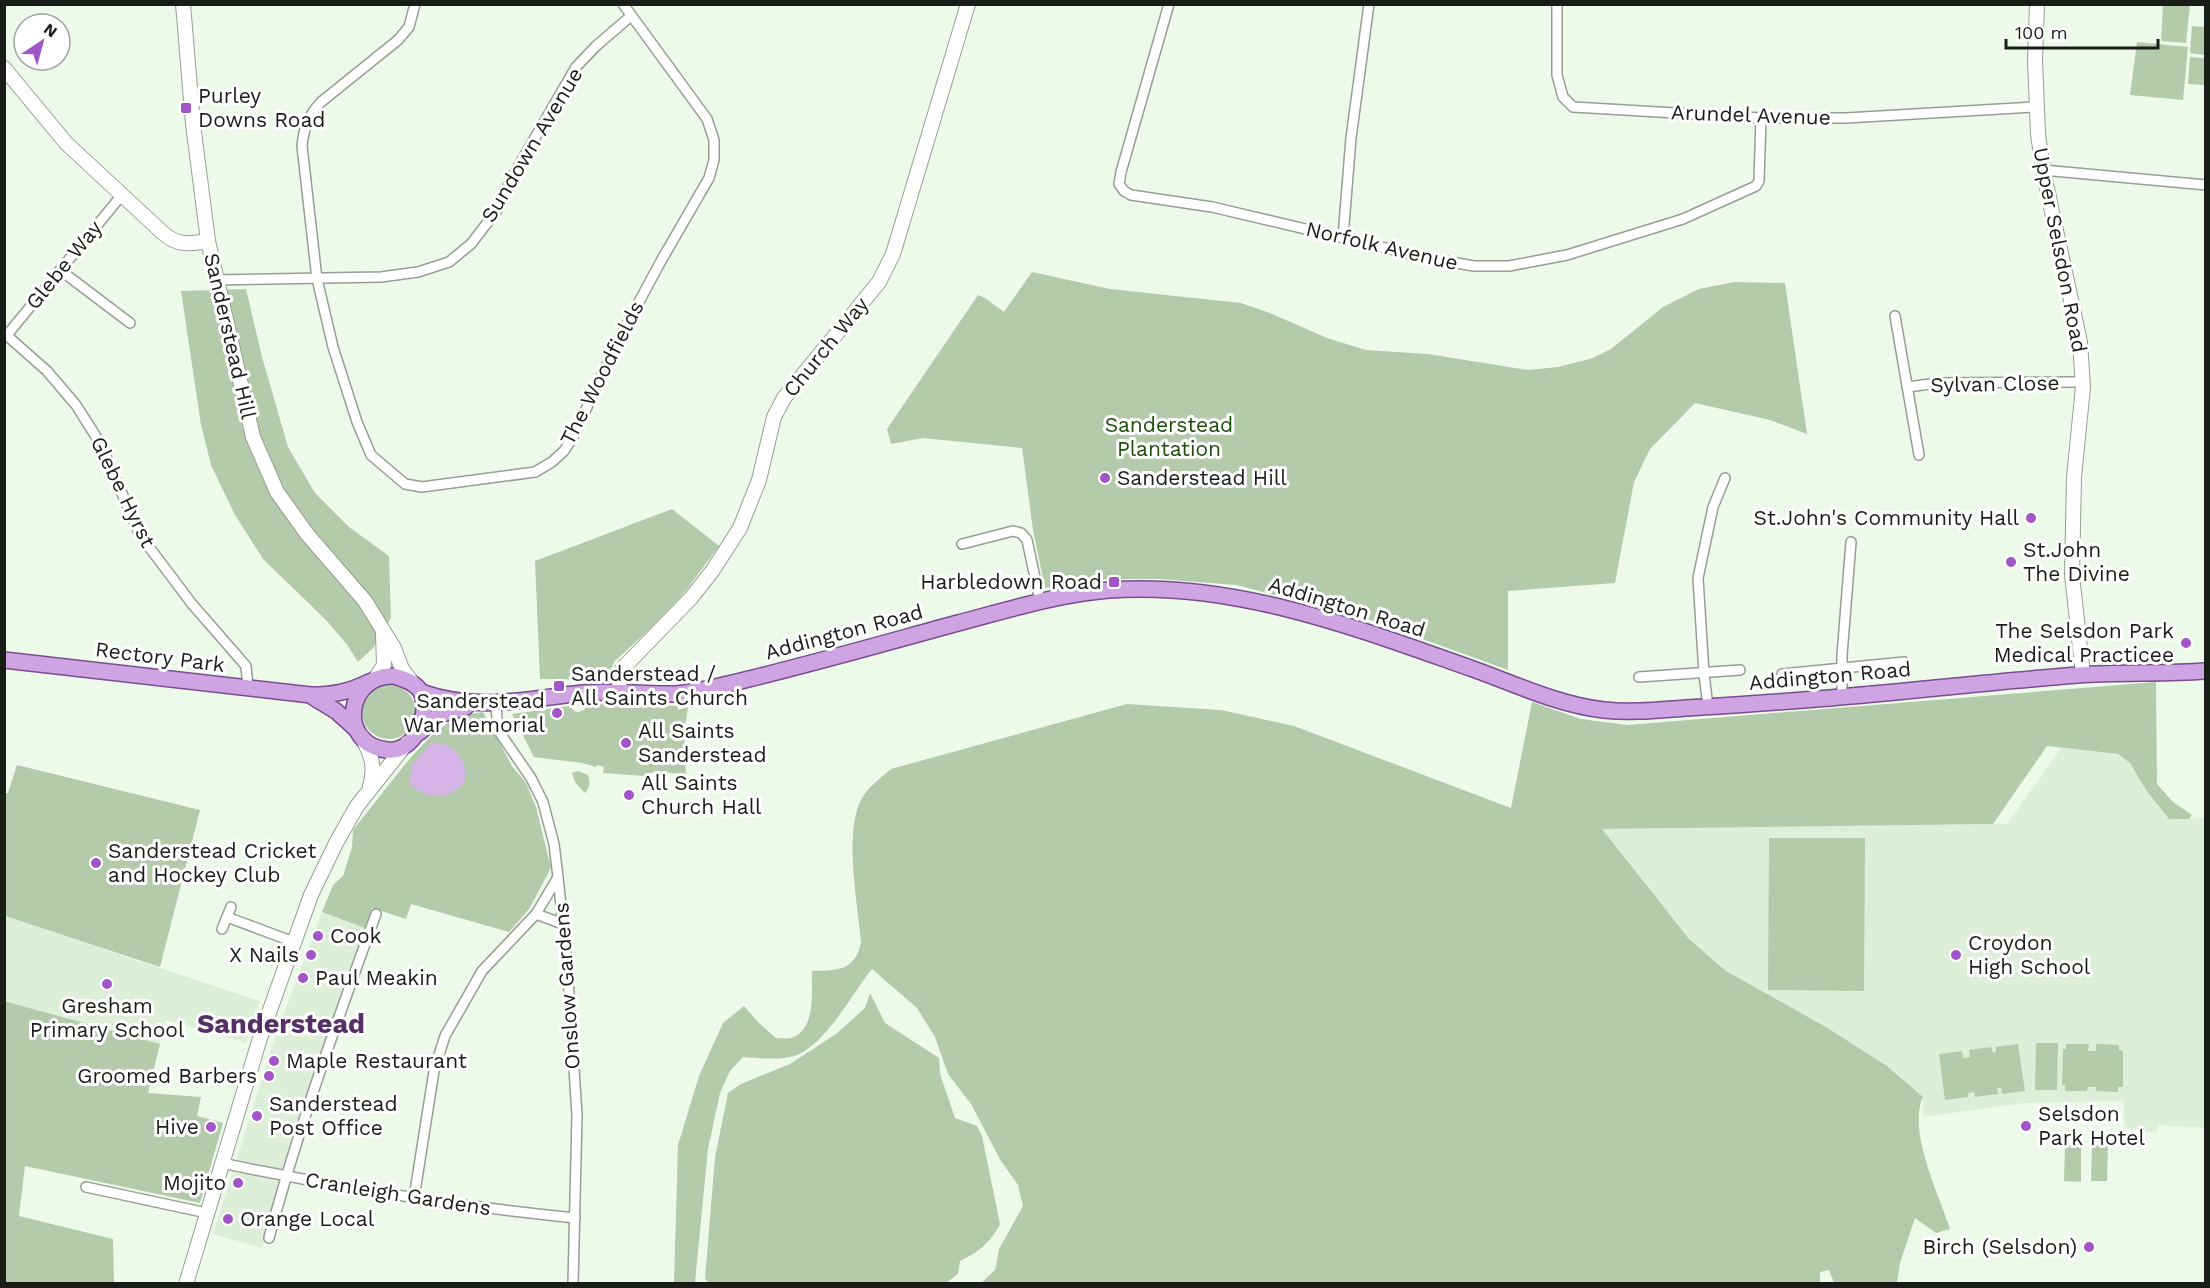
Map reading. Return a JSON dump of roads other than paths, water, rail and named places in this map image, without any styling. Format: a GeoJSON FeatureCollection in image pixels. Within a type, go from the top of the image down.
{"type":"FeatureCollection","features":[{"type":"Feature","properties":{"kind":"main road","name":"Sanderstead Hill"},"geometry":{"type":"LineString","coordinates":[[183,4],[193,124],[208,241],[253,437],[277,492],[307,534],[365,601],[394,648],[402,669],[417,689]]}},
{"type":"Feature","properties":{"kind":"main road","name":"Church Way"},"geometry":{"type":"LineString","coordinates":[[618,690],[622,669],[629,659],[691,598],[728,549],[740,528],[753,499],[774,417],[784,398],[879,282],[914,189],[968,4]]}},
{"type":"Feature","properties":{"kind":"main road","name":"Upper Selsdon Road"},"geometry":{"type":"LineString","coordinates":[[2037,4],[2035,107],[2043,170],[2080,342],[2082,382],[2074,477],[2072,575],[2083,675]]}},
{"type":"Feature","properties":{"kind":"main road"},"geometry":{"type":"LineString","coordinates":[[4,68],[66,143],[173,242],[188,244],[208,241]]}},
{"type":"Feature","properties":{"kind":"main road","name":"Addington Road"},"geometry":{"type":"LineString","coordinates":[[489,704],[618,690],[676,694],[727,684],[1040,602],[1081,593],[1115,590],[1158,590],[1233,597],[1304,612],[1360,629],[1534,691],[1600,710],[1630,711],[1708,707],[2083,675],[2205,671]]}},
{"type":"Feature","properties":{"kind":"main road","name":"Sanderstead Hill"},"geometry":{"type":"LineString","coordinates":[[372,680],[384,665],[382,628]]}},
{"type":"Feature","properties":{"kind":"main road","name":"Rectory Park"},"geometry":{"type":"LineString","coordinates":[[4,660],[311,695],[340,694],[372,680]]}},
{"type":"Feature","properties":{"kind":"main road"},"geometry":{"type":"LineString","coordinates":[[367,793],[374,767],[372,757],[352,718],[357,697],[372,680],[393,676],[447,701],[489,704]]}},
{"type":"Feature","properties":{"kind":"main road"},"geometry":{"type":"LineString","coordinates":[[359,734],[367,743],[386,750],[393,750],[410,741],[421,723],[423,714],[417,689]]}},
{"type":"Feature","properties":{"kind":"main road","name":"Rectory Park"},"geometry":{"type":"LineString","coordinates":[[311,695],[336,711],[359,734]]}},
{"type":"Feature","properties":{"kind":"main road"},"geometry":{"type":"LineString","coordinates":[[186,1284],[260,1038],[324,866],[357,806],[410,741],[432,720],[444,713],[489,704]]}},
{"type":"Feature","properties":{"kind":"street","name":"The Woodfields"},"geometry":{"type":"LineString","coordinates":[[416,4],[409,27],[398,40],[321,102],[310,114],[304,127],[302,146],[316,279],[333,347],[357,422],[371,455],[390,473],[405,483],[422,487],[535,472],[552,462],[564,451],[573,437],[619,339],[709,178],[714,160],[714,140],[706,119],[623,4]]}},
{"type":"Feature","properties":{"kind":"street","name":"Norfolk Avenue"},"geometry":{"type":"LineString","coordinates":[[1169,4],[1121,172],[1119,184],[1124,191],[1131,195],[1212,207],[1428,258],[1474,266],[1509,266],[1568,255],[1683,219],[1756,186],[1759,181],[1761,117]]}},
{"type":"Feature","properties":{"kind":"street"},"geometry":{"type":"LineString","coordinates":[[1343,237],[1351,138],[1369,4]]}},
{"type":"Feature","properties":{"kind":"street","name":"Arundel Avenue"},"geometry":{"type":"LineString","coordinates":[[1557,4],[1557,75],[1563,97],[1574,107],[1761,117],[1846,118],[2035,107]]}},
{"type":"Feature","properties":{"kind":"street","name":"Sundown Avenue"},"geometry":{"type":"LineString","coordinates":[[216,280],[381,277],[418,272],[449,262],[471,244],[497,210],[511,179],[576,67],[631,16]]}},
{"type":"Feature","properties":{"kind":"street"},"geometry":{"type":"LineString","coordinates":[[2043,170],[2205,185]]}},
{"type":"Feature","properties":{"kind":"street","name":"Glebe Way"},"geometry":{"type":"LineString","coordinates":[[6,334],[121,195]]}},
{"type":"Feature","properties":{"kind":"street"},"geometry":{"type":"LineString","coordinates":[[60,270],[130,322]]}},
{"type":"Feature","properties":{"kind":"street","name":"Sylvan Close"},"geometry":{"type":"LineString","coordinates":[[1896,316],[1919,455]]}},
{"type":"Feature","properties":{"kind":"street","name":"Glebe Hyrst"},"geometry":{"type":"LineString","coordinates":[[6,334],[47,370],[82,414],[104,451],[139,533],[192,604],[246,666],[249,676],[248,688]]}},
{"type":"Feature","properties":{"kind":"street","name":"Sylvan Close"},"geometry":{"type":"LineString","coordinates":[[1908,387],[1938,383],[2082,382]]}},
{"type":"Feature","properties":{"kind":"street"},"geometry":{"type":"LineString","coordinates":[[1708,707],[1698,578],[1713,507],[1725,478]]}},
{"type":"Feature","properties":{"kind":"street"},"geometry":{"type":"LineString","coordinates":[[963,544],[1013,531],[1021,533],[1027,540],[1040,602]]}},
{"type":"Feature","properties":{"kind":"street"},"geometry":{"type":"LineString","coordinates":[[1842,697],[1851,542]]}},
{"type":"Feature","properties":{"kind":"street"},"geometry":{"type":"LineString","coordinates":[[1782,674],[1843,670],[1904,662]]}},
{"type":"Feature","properties":{"kind":"street"},"geometry":{"type":"LineString","coordinates":[[1640,677],[1740,670]]}},
{"type":"Feature","properties":{"kind":"street","name":"Onslow Gardens"},"geometry":{"type":"LineString","coordinates":[[489,704],[497,718],[500,733],[531,778],[543,802],[554,844],[563,924],[577,1115],[573,1284]]}},
{"type":"Feature","properties":{"kind":"street"},"geometry":{"type":"LineString","coordinates":[[414,1198],[434,1071],[445,1036],[482,970],[536,914],[558,877]]}},
{"type":"Feature","properties":{"kind":"street"},"geometry":{"type":"LineString","coordinates":[[222,929],[231,907]]}},
{"type":"Feature","properties":{"kind":"street"},"geometry":{"type":"LineString","coordinates":[[269,1239],[285,1176],[376,914]]}},
{"type":"Feature","properties":{"kind":"street"},"geometry":{"type":"LineString","coordinates":[[536,914],[563,924]]}},
{"type":"Feature","properties":{"kind":"street"},"geometry":{"type":"LineString","coordinates":[[227,917],[294,942]]}},
{"type":"Feature","properties":{"kind":"street","name":"Cranleigh Gardens"},"geometry":{"type":"LineString","coordinates":[[222,1163],[414,1198],[575,1218]]}},
{"type":"Feature","properties":{"kind":"street"},"geometry":{"type":"LineString","coordinates":[[86,1187],[207,1213]]}},
{"type":"Feature","properties":{"kind":"place","name":"Purley Downs Road"},"geometry":{"type":"Point","coordinates":[186,108]}},
{"type":"Feature","properties":{"kind":"place","name":"Sanderstead Hill"},"geometry":{"type":"Point","coordinates":[1105,478]}},
{"type":"Feature","properties":{"kind":"place","name":"St.John's Community Hall"},"geometry":{"type":"Point","coordinates":[2031,518]}},
{"type":"Feature","properties":{"kind":"place","name":"St.John The Divine"},"geometry":{"type":"Point","coordinates":[2011,562]}},
{"type":"Feature","properties":{"kind":"place","name":"Harbledown Road"},"geometry":{"type":"Point","coordinates":[1114,582]}},
{"type":"Feature","properties":{"kind":"place","name":"The Selsdon Park Medical Practicee"},"geometry":{"type":"Point","coordinates":[2186,643]}},
{"type":"Feature","properties":{"kind":"place","name":"Sanderstead / All Saints Church"},"geometry":{"type":"Point","coordinates":[559,686]}},
{"type":"Feature","properties":{"kind":"place","name":"Sanderstead War Memorial"},"geometry":{"type":"Point","coordinates":[557,713]}},
{"type":"Feature","properties":{"kind":"place","name":"All Saints Sanderstead"},"geometry":{"type":"Point","coordinates":[626,743]}},
{"type":"Feature","properties":{"kind":"place","name":"All Saints Church Hall"},"geometry":{"type":"Point","coordinates":[629,795]}},
{"type":"Feature","properties":{"kind":"place","name":"Sanderstead Cricket and Hockey Club"},"geometry":{"type":"Point","coordinates":[96,863]}},
{"type":"Feature","properties":{"kind":"place","name":"Cook"},"geometry":{"type":"Point","coordinates":[318,936]}},
{"type":"Feature","properties":{"kind":"place","name":"X Nails"},"geometry":{"type":"Point","coordinates":[311,955]}},
{"type":"Feature","properties":{"kind":"place","name":"Croydon High School"},"geometry":{"type":"Point","coordinates":[1956,955]}},
{"type":"Feature","properties":{"kind":"place","name":"Paul Meakin"},"geometry":{"type":"Point","coordinates":[303,978]}},
{"type":"Feature","properties":{"kind":"place","name":"Gresham Primary School"},"geometry":{"type":"Point","coordinates":[107,984]}},
{"type":"Feature","properties":{"kind":"place","name":"Maple Restaurant"},"geometry":{"type":"Point","coordinates":[274,1061]}},
{"type":"Feature","properties":{"kind":"place","name":"Groomed Barbers"},"geometry":{"type":"Point","coordinates":[269,1076]}},
{"type":"Feature","properties":{"kind":"place","name":"Sanderstead Post Office"},"geometry":{"type":"Point","coordinates":[257,1116]}},
{"type":"Feature","properties":{"kind":"place","name":"Selsdon Park Hotel"},"geometry":{"type":"Point","coordinates":[2026,1126]}},
{"type":"Feature","properties":{"kind":"place","name":"Hive"},"geometry":{"type":"Point","coordinates":[211,1127]}},
{"type":"Feature","properties":{"kind":"place","name":"Mojito"},"geometry":{"type":"Point","coordinates":[238,1183]}},
{"type":"Feature","properties":{"kind":"place","name":"Orange Local"},"geometry":{"type":"Point","coordinates":[228,1219]}},
{"type":"Feature","properties":{"kind":"place","name":"Birch (Selsdon)"},"geometry":{"type":"Point","coordinates":[2089,1247]}},
{"type":"Feature","properties":{"kind":"district","name":"Sanderstead"},"geometry":{"type":"Point","coordinates":[281,1024]}},
{"type":"Feature","properties":{"kind":"park label","name":"Sanderstead Plantation"},"geometry":{"type":"Point","coordinates":[1169,437]}}]}
